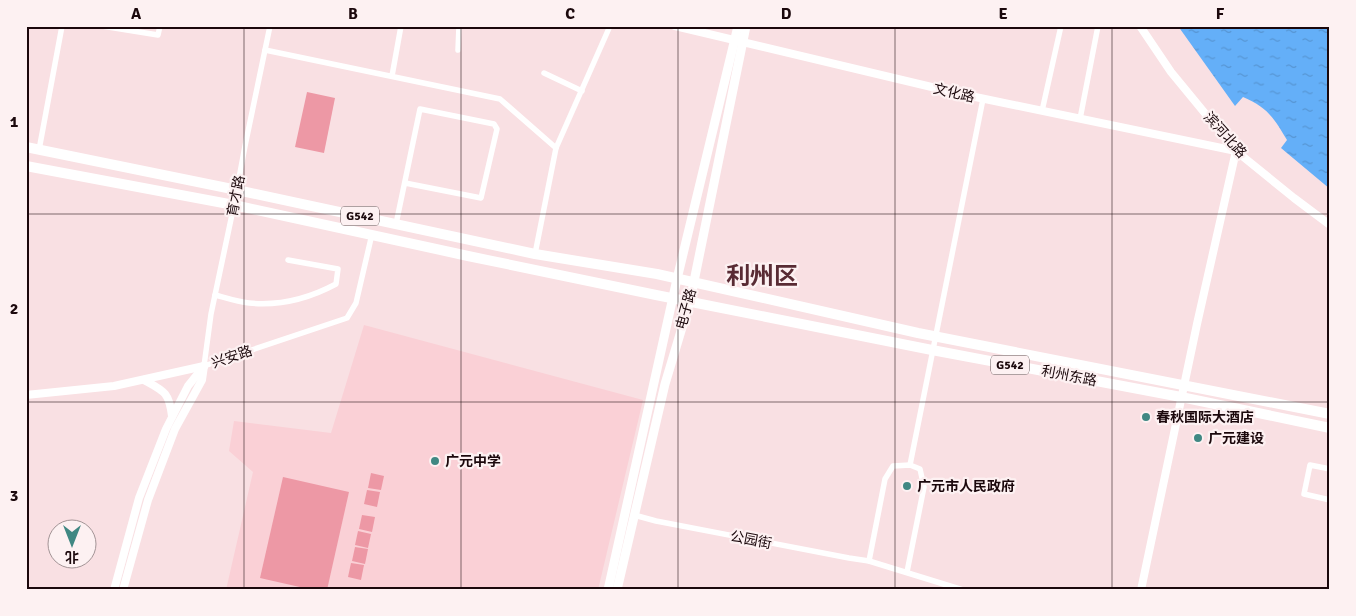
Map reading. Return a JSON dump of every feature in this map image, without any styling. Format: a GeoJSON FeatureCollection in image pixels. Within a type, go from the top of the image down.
{"type":"FeatureCollection","features":[{"type":"Feature","properties":{"kind":"highway","name":"G542"},"geometry":{"type":"LineString","coordinates":[[26,147],[535,254],[694,282]]}},
{"type":"Feature","properties":{"kind":"highway","name":"G542"},"geometry":{"type":"LineString","coordinates":[[26,166],[234,205],[468,256],[690,301]]}},
{"type":"Feature","properties":{"kind":"highway","name":"利州东路"},"geometry":{"type":"LineString","coordinates":[[694,282],[935,336],[1330,414]]}},
{"type":"Feature","properties":{"kind":"highway","name":"利州东路"},"geometry":{"type":"LineString","coordinates":[[690,301],[1330,428]]}},
{"type":"Feature","properties":{"kind":"main road","name":"电子路"},"geometry":{"type":"LineString","coordinates":[[617,590],[665,384],[690,301],[739,41],[738,26]]}},
{"type":"Feature","properties":{"kind":"main road","name":"电子路"},"geometry":{"type":"LineString","coordinates":[[608,590],[673,298],[739,41],[746,26]]}},
{"type":"Feature","properties":{"kind":"main road"},"geometry":{"type":"LineString","coordinates":[[210,201],[214,185]]}},
{"type":"Feature","properties":{"kind":"main road"},"geometry":{"type":"LineString","coordinates":[[266,212],[269,197]]}},
{"type":"Feature","properties":{"kind":"street"},"geometry":{"type":"LineString","coordinates":[[39,150],[62,26]]}},
{"type":"Feature","properties":{"kind":"street"},"geometry":{"type":"LineString","coordinates":[[102,26],[158,35],[160,26]]}},
{"type":"Feature","properties":{"kind":"street","name":"育才路"},"geometry":{"type":"LineString","coordinates":[[204,366],[211,314],[270,26]]}},
{"type":"Feature","properties":{"kind":"street"},"geometry":{"type":"LineString","coordinates":[[392,76],[401,26]]}},
{"type":"Feature","properties":{"kind":"street"},"geometry":{"type":"LineString","coordinates":[[458,50],[459,26]]}},
{"type":"Feature","properties":{"kind":"street"},"geometry":{"type":"LineString","coordinates":[[535,254],[556,148],[610,26]]}},
{"type":"Feature","properties":{"kind":"street","name":"文化路"},"geometry":{"type":"LineString","coordinates":[[674,26],[983,99],[1236,151]]}},
{"type":"Feature","properties":{"kind":"street"},"geometry":{"type":"LineString","coordinates":[[1042,111],[1061,26]]}},
{"type":"Feature","properties":{"kind":"street"},"geometry":{"type":"LineString","coordinates":[[1080,119],[1098,26]]}},
{"type":"Feature","properties":{"kind":"street","name":"滨河北路"},"geometry":{"type":"LineString","coordinates":[[1140,26],[1171,72],[1236,151],[1330,225]]}},
{"type":"Feature","properties":{"kind":"street"},"geometry":{"type":"LineString","coordinates":[[265,50],[500,99],[556,148]]}},
{"type":"Feature","properties":{"kind":"street"},"geometry":{"type":"LineString","coordinates":[[544,73],[582,91]]}},
{"type":"Feature","properties":{"kind":"street"},"geometry":{"type":"LineString","coordinates":[[910,465],[983,99]]}},
{"type":"Feature","properties":{"kind":"street"},"geometry":{"type":"LineString","coordinates":[[396,224],[420,109],[494,124],[497,129],[481,198],[405,183]]}},
{"type":"Feature","properties":{"kind":"street"},"geometry":{"type":"LineString","coordinates":[[1141,590],[1181,397],[1236,151]]}},
{"type":"Feature","properties":{"kind":"street","name":"兴安路"},"geometry":{"type":"LineString","coordinates":[[26,395],[114,386],[204,366],[347,318],[356,303],[372,234]]}},
{"type":"Feature","properties":{"kind":"street"},"geometry":{"type":"LineString","coordinates":[[215,295],[248,303],[275,303],[304,298],[336,284],[338,269],[288,260]]}},
{"type":"Feature","properties":{"kind":"street"},"geometry":{"type":"LineString","coordinates":[[114,590],[139,498],[166,429],[188,386],[204,366]]}},
{"type":"Feature","properties":{"kind":"street"},"geometry":{"type":"LineString","coordinates":[[123,590],[148,500],[175,429],[202,380],[204,366]]}},
{"type":"Feature","properties":{"kind":"street"},"geometry":{"type":"LineString","coordinates":[[144,380],[164,391],[169,400],[172,416]]}},
{"type":"Feature","properties":{"kind":"street"},"geometry":{"type":"LineString","coordinates":[[1330,460],[1329,469],[1310,465],[1304,494],[1330,500]]}},
{"type":"Feature","properties":{"kind":"street"},"geometry":{"type":"LineString","coordinates":[[869,561],[885,479],[893,466],[910,465],[920,469],[924,487],[907,572],[963,590]]}},
{"type":"Feature","properties":{"kind":"street","name":"公园街"},"geometry":{"type":"LineString","coordinates":[[634,515],[675,525],[869,561],[907,572]]}},
{"type":"Feature","properties":{"kind":"shaded area"},"geometry":{"type":"Polygon","coordinates":[[[307,92],[335,98],[324,153],[295,147],[307,92]]]}},
{"type":"Feature","properties":{"kind":"shaded area","name":"广元中学"},"geometry":{"type":"Polygon","coordinates":[[[364,325],[643,400],[598,590],[226,590],[253,472],[229,451],[234,421],[331,433],[364,325]]]}},
{"type":"Feature","properties":{"kind":"shaded area"},"geometry":{"type":"Polygon","coordinates":[[[371,473],[384,476],[381,490],[368,488],[371,473]]]}},
{"type":"Feature","properties":{"kind":"shaded area"},"geometry":{"type":"Polygon","coordinates":[[[283,477],[349,492],[327,590],[313,590],[260,578],[283,477]]]}},
{"type":"Feature","properties":{"kind":"shaded area"},"geometry":{"type":"Polygon","coordinates":[[[367,490],[380,492],[377,507],[364,504],[367,490]]]}},
{"type":"Feature","properties":{"kind":"shaded area"},"geometry":{"type":"Polygon","coordinates":[[[362,515],[375,517],[372,532],[359,529],[362,515]]]}},
{"type":"Feature","properties":{"kind":"shaded area"},"geometry":{"type":"Polygon","coordinates":[[[358,531],[371,534],[368,548],[355,545],[358,531]]]}},
{"type":"Feature","properties":{"kind":"shaded area"},"geometry":{"type":"Polygon","coordinates":[[[355,547],[368,549],[365,564],[352,561],[355,547]]]}},
{"type":"Feature","properties":{"kind":"shaded area"},"geometry":{"type":"Polygon","coordinates":[[[351,563],[364,565],[361,580],[348,577],[351,563]]]}},
{"type":"Feature","properties":{"kind":"water"},"geometry":{"type":"Polygon","coordinates":[[[1178,26],[1330,26],[1330,189],[1281,148],[1287,140],[1274,119],[1264,109],[1243,97],[1235,106],[1178,26]]]}},
{"type":"Feature","properties":{"kind":"place","name":"春秋国际大酒店"},"geometry":{"type":"Point","coordinates":[1146,417]}},
{"type":"Feature","properties":{"kind":"place","name":"广元建设"},"geometry":{"type":"Point","coordinates":[1198,438]}},
{"type":"Feature","properties":{"kind":"place","name":"广元中学"},"geometry":{"type":"Point","coordinates":[435,461]}},
{"type":"Feature","properties":{"kind":"place","name":"广元市人民政府"},"geometry":{"type":"Point","coordinates":[907,486]}},
{"type":"Feature","properties":{"kind":"district","name":"利州区"},"geometry":{"type":"Point","coordinates":[762,276]}}]}
